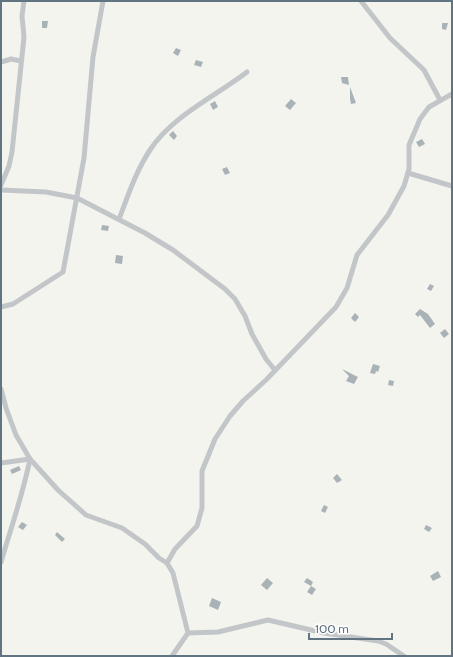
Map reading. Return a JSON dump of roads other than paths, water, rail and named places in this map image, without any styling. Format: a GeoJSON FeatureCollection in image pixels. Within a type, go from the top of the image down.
{"type":"FeatureCollection","features":[{"type":"Feature","properties":{"kind":"street"},"geometry":{"type":"LineString","coordinates":[[1,184],[9,166],[12,152],[24,38],[22,16],[24,1]]}},
{"type":"Feature","properties":{"kind":"street"},"geometry":{"type":"LineString","coordinates":[[1,307],[14,304],[63,272],[84,158],[93,57],[103,1]]}},
{"type":"Feature","properties":{"kind":"street"},"geometry":{"type":"LineString","coordinates":[[361,1],[390,38],[424,70],[440,100]]}},
{"type":"Feature","properties":{"kind":"street"},"geometry":{"type":"LineString","coordinates":[[1,62],[11,59],[21,61]]}},
{"type":"Feature","properties":{"kind":"street"},"geometry":{"type":"LineString","coordinates":[[119,219],[143,163],[157,141],[204,100],[229,86],[248,72]]}},
{"type":"Feature","properties":{"kind":"street"},"geometry":{"type":"LineString","coordinates":[[167,563],[175,549],[197,526],[202,508],[204,464],[215,439],[230,416],[274,370],[316,330],[336,307],[347,288],[357,255],[388,215],[399,197],[408,173],[409,145],[416,126],[426,110],[452,94]]}},
{"type":"Feature","properties":{"kind":"street"},"geometry":{"type":"LineString","coordinates":[[408,173],[452,186]]}},
{"type":"Feature","properties":{"kind":"street"},"geometry":{"type":"LineString","coordinates":[[1,190],[50,192],[77,198],[119,219],[173,250],[230,294],[238,305],[266,359],[274,370]]}},
{"type":"Feature","properties":{"kind":"street"},"geometry":{"type":"LineString","coordinates":[[1,389],[16,435],[30,459],[58,490],[86,515],[122,528],[145,544],[159,558],[167,563],[172,573],[188,633],[172,656]]}},
{"type":"Feature","properties":{"kind":"street"},"geometry":{"type":"LineString","coordinates":[[1,463],[30,459]]}},
{"type":"Feature","properties":{"kind":"street"},"geometry":{"type":"LineString","coordinates":[[1,562],[8,534],[21,500],[30,459]]}},
{"type":"Feature","properties":{"kind":"street"},"geometry":{"type":"LineString","coordinates":[[188,633],[218,632],[268,620],[324,633],[378,641],[386,644],[404,656]]}}]}
